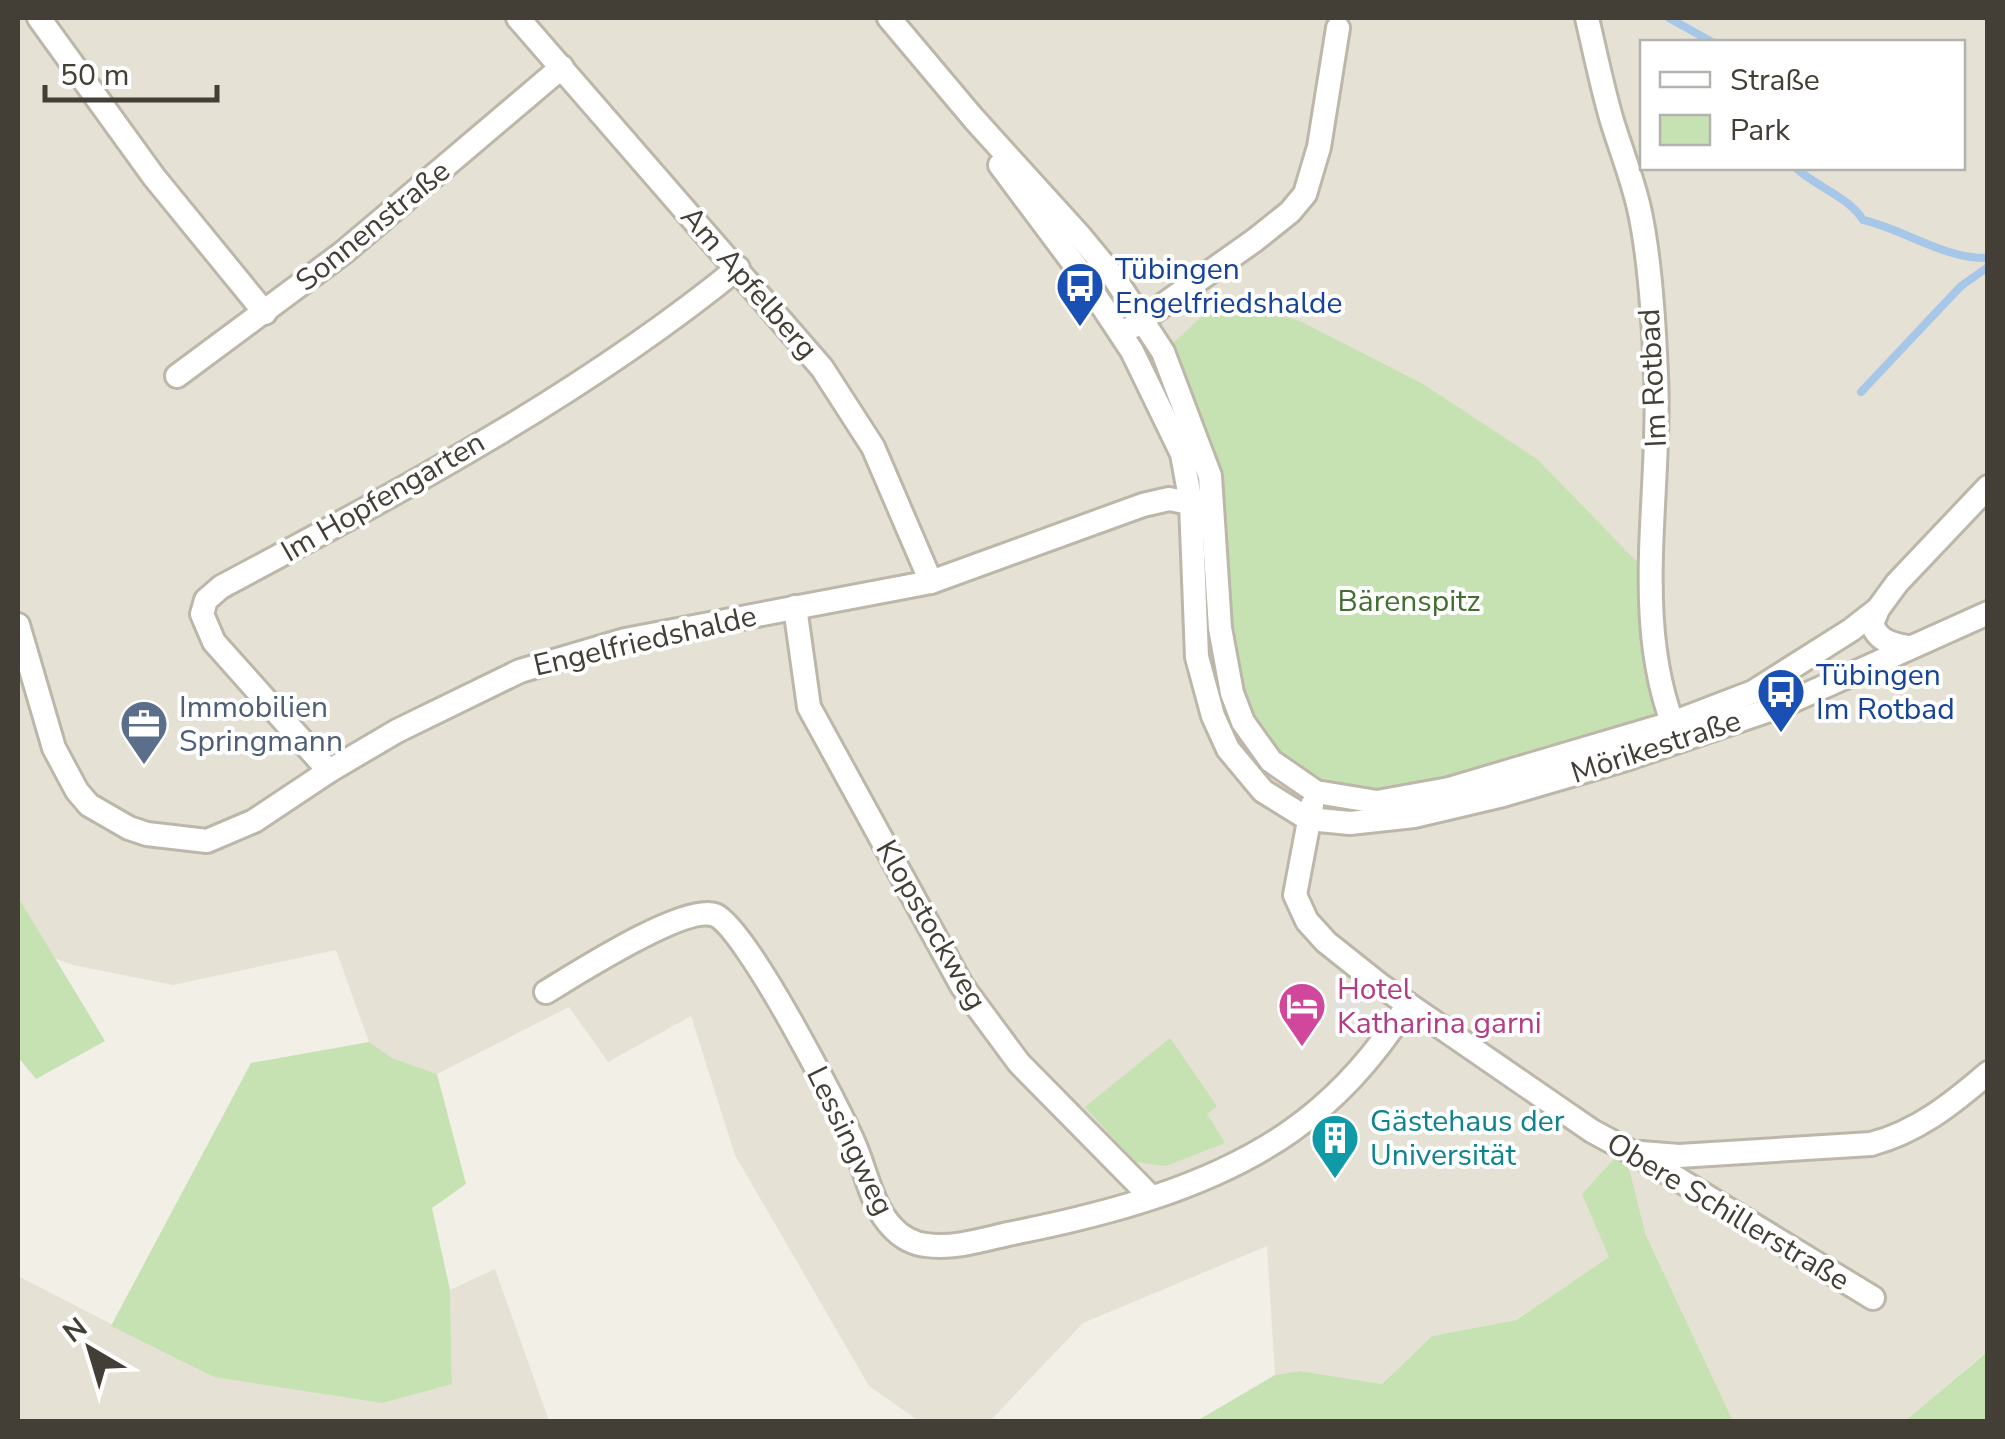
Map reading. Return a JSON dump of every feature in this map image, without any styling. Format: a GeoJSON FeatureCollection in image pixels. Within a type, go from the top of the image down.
{"type":"FeatureCollection","features":[{"type":"Feature","properties":{"kind":"street"},"geometry":{"type":"LineString","coordinates":[[39,18],[154,177],[265,313]]}},
{"type":"Feature","properties":{"kind":"street","name":"Am Apfelberg"},"geometry":{"type":"LineString","coordinates":[[518,18],[793,332],[848,406],[886,476],[931,582]]}},
{"type":"Feature","properties":{"kind":"street"},"geometry":{"type":"LineString","coordinates":[[889,18],[1080,236],[1163,352],[1202,447],[1211,485],[1202,506],[1197,658],[1213,716],[1228,749],[1263,791],[1308,819]]}},
{"type":"Feature","properties":{"kind":"street","name":"Im Rotbad"},"geometry":{"type":"LineString","coordinates":[[1586,18],[1611,119],[1640,211],[1646,257],[1656,373],[1652,618],[1660,685],[1676,732]]}},
{"type":"Feature","properties":{"kind":"street"},"geometry":{"type":"LineString","coordinates":[[1120,334],[1278,222],[1305,194],[1319,148],[1338,28]]}},
{"type":"Feature","properties":{"kind":"street","name":"Sonnenstraße"},"geometry":{"type":"LineString","coordinates":[[177,376],[265,313],[420,189],[562,68]]}},
{"type":"Feature","properties":{"kind":"street"},"geometry":{"type":"LineString","coordinates":[[974,118],[1002,169],[1077,268],[1120,334],[1182,454],[1202,506],[1232,693],[1243,722],[1271,761],[1316,792]]}},
{"type":"Feature","properties":{"kind":"street","name":"Im Hopfengarten"},"geometry":{"type":"LineString","coordinates":[[329,771],[214,642],[202,614],[206,600],[234,580],[364,512],[566,389],[673,320],[738,268]]}},
{"type":"Feature","properties":{"kind":"street"},"geometry":{"type":"LineString","coordinates":[[1676,732],[1753,692],[1836,640],[1878,608],[1988,486]]}},
{"type":"Feature","properties":{"kind":"street","name":"Engelfriedshalde"},"geometry":{"type":"LineString","coordinates":[[18,625],[54,748],[89,805],[130,828],[177,840],[207,841],[254,821],[329,771],[471,693],[547,662],[625,640],[931,582],[1169,499],[1202,506]]}},
{"type":"Feature","properties":{"kind":"street","name":"Klopstockweg"},"geometry":{"type":"LineString","coordinates":[[795,606],[809,708],[962,986],[1019,1063],[1151,1197]]}},
{"type":"Feature","properties":{"kind":"street"},"geometry":{"type":"LineString","coordinates":[[1878,608],[1872,624],[1876,633],[1885,642],[1908,648]]}},
{"type":"Feature","properties":{"kind":"street","name":"Mörikestraße"},"geometry":{"type":"LineString","coordinates":[[1316,792],[1376,802],[1399,800],[1781,706],[1988,613]]}},
{"type":"Feature","properties":{"kind":"street","name":"Mörikestraße"},"geometry":{"type":"LineString","coordinates":[[1308,819],[1350,823],[1414,816],[1503,795],[1676,732]]}},
{"type":"Feature","properties":{"kind":"street","name":"Obere Schillerstraße"},"geometry":{"type":"LineString","coordinates":[[1316,792],[1295,894],[1299,908],[1326,942],[1408,1004],[1592,1131],[1873,1298]]}},
{"type":"Feature","properties":{"kind":"street","name":"Lessingweg"},"geometry":{"type":"LineString","coordinates":[[546,992],[654,931],[693,914],[711,913],[726,920],[741,939],[834,1102],[892,1228],[912,1242],[938,1245],[1041,1228],[1151,1197],[1200,1178],[1290,1132],[1346,1084],[1408,1004]]}},
{"type":"Feature","properties":{"kind":"street"},"geometry":{"type":"LineString","coordinates":[[1624,1148],[1648,1155],[1680,1156],[1871,1144],[1920,1126],[1988,1074]]}},
{"type":"Feature","properties":{"kind":"shaded area"},"geometry":{"type":"Polygon","coordinates":[[[18,18],[1987,18],[1987,1351],[1905,1421],[1733,1421],[1645,1233],[1515,1320],[1432,1336],[1382,1384],[1300,1371],[1275,1375],[1267,1246],[1083,1323],[990,1421],[919,1421],[869,1386],[735,1155],[691,1016],[608,1062],[569,1007],[437,1074],[392,1058],[369,1042],[336,950],[173,985],[54,958],[18,897],[18,18]]]}},
{"type":"Feature","properties":{"kind":"shaded area"},"geometry":{"type":"Polygon","coordinates":[[[1356,989],[1369,1020],[1366,1029],[1350,1039],[1329,1008],[1356,989]]]}},
{"type":"Feature","properties":{"kind":"shaded area"},"geometry":{"type":"Polygon","coordinates":[[[495,1269],[549,1421],[18,1421],[18,1276],[214,1377],[452,1384],[450,1290],[495,1269]]]}},
{"type":"Feature","properties":{"kind":"green space","name":"Bärenspitz"},"geometry":{"type":"Polygon","coordinates":[[[1221,299],[1300,321],[1423,384],[1537,459],[1645,570],[1672,723],[1449,789],[1316,792],[1243,722],[1212,510],[1163,352],[1221,299]]]}},
{"type":"Feature","properties":{"kind":"green space"},"geometry":{"type":"Polygon","coordinates":[[[18,897],[105,1041],[36,1079],[18,1057],[18,897]]]}},
{"type":"Feature","properties":{"kind":"green space"},"geometry":{"type":"Polygon","coordinates":[[[1170,1038],[1217,1106],[1207,1114],[1225,1143],[1166,1166],[1135,1162],[1085,1107],[1170,1038]]]}},
{"type":"Feature","properties":{"kind":"green space"},"geometry":{"type":"Polygon","coordinates":[[[369,1042],[392,1058],[437,1074],[466,1184],[432,1208],[450,1290],[452,1384],[382,1403],[214,1377],[111,1326],[251,1063],[369,1042]]]}},
{"type":"Feature","properties":{"kind":"green space"},"geometry":{"type":"Polygon","coordinates":[[[1624,1148],[1645,1233],[1733,1421],[1195,1422],[1275,1375],[1300,1371],[1382,1384],[1432,1336],[1516,1320],[1609,1257],[1582,1194],[1624,1148]]]}},
{"type":"Feature","properties":{"kind":"green space"},"geometry":{"type":"Polygon","coordinates":[[[1987,1351],[1987,1421],[1905,1421],[1981,1357],[1987,1351]]]}},
{"type":"Feature","properties":{"kind":"waterway"},"geometry":{"type":"LineString","coordinates":[[1669,18],[1708,40]]}},
{"type":"Feature","properties":{"kind":"waterway"},"geometry":{"type":"LineString","coordinates":[[1799,170],[1849,205],[1863,220],[1955,254],[1988,258]]}},
{"type":"Feature","properties":{"kind":"waterway"},"geometry":{"type":"LineString","coordinates":[[1861,392],[1961,286],[1988,267]]}},
{"type":"Feature","properties":{"kind":"place","name":"Tübingen Engelfriedshalde"},"geometry":{"type":"Point","coordinates":[1080,328]}},
{"type":"Feature","properties":{"kind":"place","name":"Tübingen Im Rotbad"},"geometry":{"type":"Point","coordinates":[1781,734]}},
{"type":"Feature","properties":{"kind":"place","name":"Immobilien Springmann"},"geometry":{"type":"Point","coordinates":[144,766]}},
{"type":"Feature","properties":{"kind":"place","name":"Hotel Katharina garni"},"geometry":{"type":"Point","coordinates":[1302,1048]}},
{"type":"Feature","properties":{"kind":"place","name":"Gästehaus der Universität"},"geometry":{"type":"Point","coordinates":[1335,1180]}}]}
